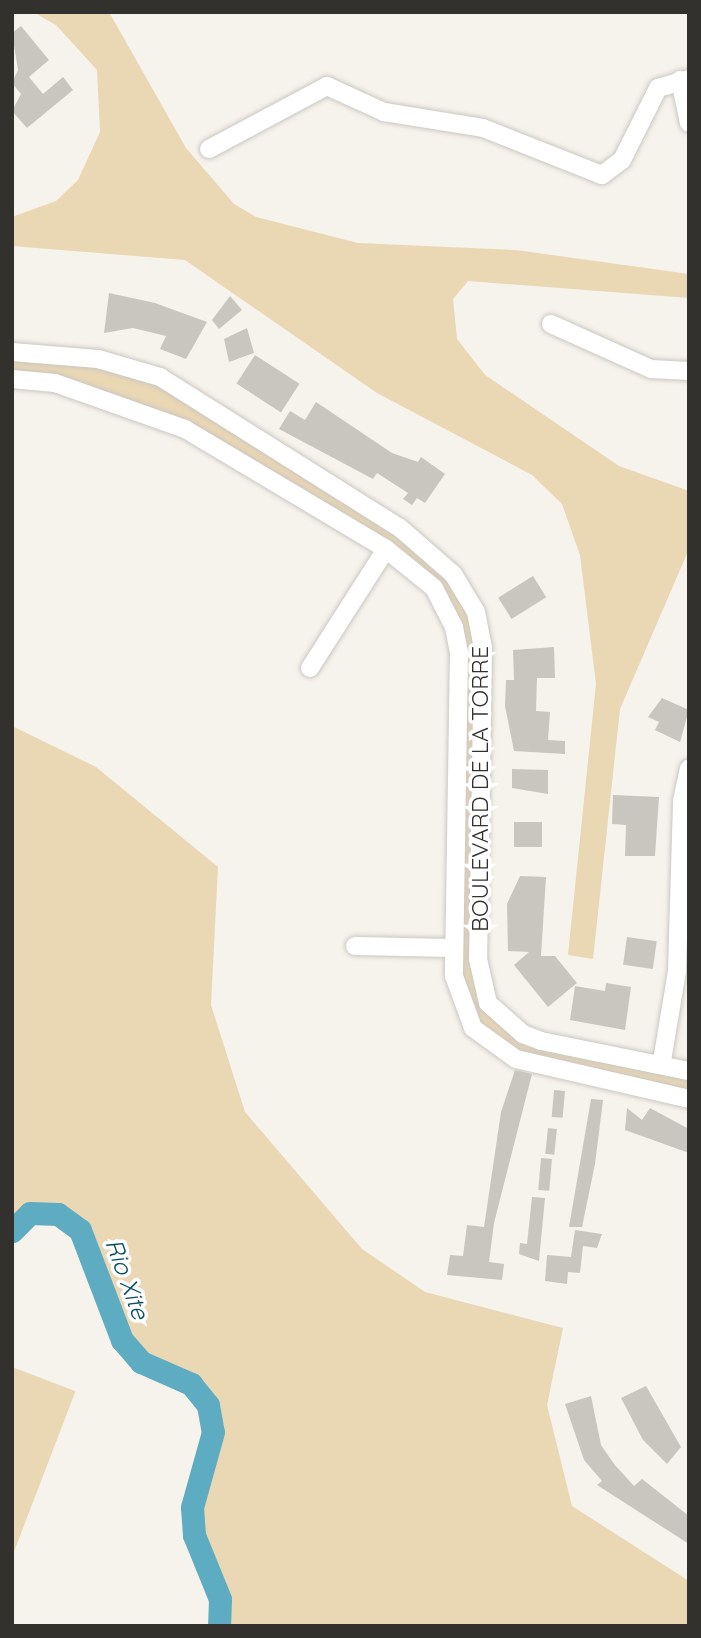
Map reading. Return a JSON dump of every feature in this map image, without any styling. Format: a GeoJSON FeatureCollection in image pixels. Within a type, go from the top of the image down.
{"type":"FeatureCollection","features":[{"type":"Feature","properties":{"kind":"street"},"geometry":{"type":"LineString","coordinates":[[209,149],[327,86],[384,111],[483,128],[602,176],[622,160],[658,88],[684,79],[689,123]]}},
{"type":"Feature","properties":{"kind":"street"},"geometry":{"type":"LineString","coordinates":[[551,324],[651,369],[689,371]]}},
{"type":"Feature","properties":{"kind":"street","name":"BOULEVARD DE LA TORRE"},"geometry":{"type":"LineString","coordinates":[[12,352],[142,369],[400,528],[453,573],[476,611],[483,648],[478,959],[488,1003],[523,1034],[541,1041],[662,1061],[689,1071]]}},
{"type":"Feature","properties":{"kind":"street"},"geometry":{"type":"LineString","coordinates":[[55,383],[50,373],[57,356]]}},
{"type":"Feature","properties":{"kind":"street","name":"BOULEVARD DE LA TORRE"},"geometry":{"type":"LineString","coordinates":[[12,379],[55,383],[166,421],[386,549],[445,604],[459,652],[454,948],[463,1007],[473,1028],[502,1053],[689,1099]]}},
{"type":"Feature","properties":{"kind":"street"},"geometry":{"type":"LineString","coordinates":[[166,421],[177,406],[177,389]]}},
{"type":"Feature","properties":{"kind":"street"},"geometry":{"type":"LineString","coordinates":[[310,668],[386,549]]}},
{"type":"Feature","properties":{"kind":"street"},"geometry":{"type":"LineString","coordinates":[[662,1061],[684,919],[689,769]]}},
{"type":"Feature","properties":{"kind":"street"},"geometry":{"type":"LineString","coordinates":[[355,946],[454,948]]}},
{"type":"Feature","properties":{"kind":"shaded area"},"geometry":{"type":"Polygon","coordinates":[[[33,12],[109,12],[186,148],[234,204],[256,217],[358,243],[516,250],[689,274],[689,298],[468,281],[453,299],[457,339],[485,375],[619,466],[689,491],[689,549],[620,709],[593,959],[568,955],[596,684],[580,555],[562,504],[532,475],[377,393],[185,260],[12,246],[12,217],[56,201],[78,180],[100,132],[97,70],[56,25],[33,12]]]}},
{"type":"Feature","properties":{"kind":"shaded area"},"geometry":{"type":"Polygon","coordinates":[[[12,352],[120,363],[400,528],[476,612],[481,982],[523,1034],[689,1071],[689,1099],[502,1053],[458,997],[459,652],[434,588],[185,429],[12,379],[12,352]]]}},
{"type":"Feature","properties":{"kind":"shaded area"},"geometry":{"type":"Polygon","coordinates":[[[12,726],[96,767],[218,867],[211,1005],[245,1112],[362,1249],[425,1292],[563,1328],[547,1405],[572,1506],[689,1581],[689,1626],[219,1626],[220,1599],[194,1535],[192,1507],[213,1432],[208,1405],[191,1384],[141,1362],[122,1340],[80,1230],[58,1214],[30,1213],[12,1231],[12,726]]]}},
{"type":"Feature","properties":{"kind":"shaded area"},"geometry":{"type":"Polygon","coordinates":[[[12,1367],[75,1391],[12,1557],[12,1367]]]}},
{"type":"Feature","properties":{"kind":"building"},"geometry":{"type":"Polygon","coordinates":[[[21,26],[49,60],[29,77],[43,94],[63,77],[73,90],[27,128],[12,111],[21,94],[12,83],[18,70],[12,33],[21,26]]]}},
{"type":"Feature","properties":{"kind":"building"},"geometry":{"type":"Polygon","coordinates":[[[109,293],[155,303],[207,322],[186,359],[160,349],[166,336],[133,328],[104,333],[109,293]]]}},
{"type":"Feature","properties":{"kind":"building"},"geometry":{"type":"Polygon","coordinates":[[[230,296],[242,310],[219,329],[212,320],[230,296]]]}},
{"type":"Feature","properties":{"kind":"building"},"geometry":{"type":"Polygon","coordinates":[[[247,328],[254,353],[229,362],[224,339],[247,328]]]}},
{"type":"Feature","properties":{"kind":"building"},"geometry":{"type":"Polygon","coordinates":[[[255,355],[299,384],[281,412],[236,384],[255,355]]]}},
{"type":"Feature","properties":{"kind":"building"},"geometry":{"type":"Polygon","coordinates":[[[316,402],[392,453],[418,462],[421,457],[445,474],[425,503],[417,498],[412,505],[403,499],[408,493],[377,473],[373,479],[279,429],[290,411],[305,420],[316,402]]]}},
{"type":"Feature","properties":{"kind":"building"},"geometry":{"type":"Polygon","coordinates":[[[533,576],[546,597],[511,619],[498,598],[533,576]]]}},
{"type":"Feature","properties":{"kind":"building"},"geometry":{"type":"Polygon","coordinates":[[[554,647],[555,678],[537,678],[536,711],[550,712],[548,740],[565,741],[565,754],[514,751],[505,706],[506,680],[514,680],[513,650],[554,647]]]}},
{"type":"Feature","properties":{"kind":"building"},"geometry":{"type":"Polygon","coordinates":[[[662,698],[689,710],[680,742],[655,730],[659,722],[648,717],[662,698]]]}},
{"type":"Feature","properties":{"kind":"building"},"geometry":{"type":"Polygon","coordinates":[[[512,769],[548,770],[548,794],[512,788],[512,769]]]}},
{"type":"Feature","properties":{"kind":"building"},"geometry":{"type":"Polygon","coordinates":[[[613,795],[659,797],[655,856],[625,856],[626,825],[612,824],[613,795]]]}},
{"type":"Feature","properties":{"kind":"building"},"geometry":{"type":"Polygon","coordinates":[[[514,822],[542,822],[542,847],[514,847],[514,822]]]}},
{"type":"Feature","properties":{"kind":"building"},"geometry":{"type":"Polygon","coordinates":[[[520,876],[546,877],[541,956],[555,956],[577,983],[548,1007],[514,965],[529,952],[508,951],[507,904],[520,876]]]}},
{"type":"Feature","properties":{"kind":"building"},"geometry":{"type":"Polygon","coordinates":[[[627,937],[657,941],[653,969],[623,965],[627,937]]]}},
{"type":"Feature","properties":{"kind":"building"},"geometry":{"type":"Polygon","coordinates":[[[606,983],[631,987],[625,1030],[570,1020],[575,986],[605,991],[606,983]]]}},
{"type":"Feature","properties":{"kind":"building"},"geometry":{"type":"Polygon","coordinates":[[[515,1070],[532,1074],[494,1223],[489,1262],[504,1264],[502,1280],[447,1275],[450,1255],[463,1256],[467,1225],[484,1227],[501,1112],[515,1070]]]}},
{"type":"Feature","properties":{"kind":"building"},"geometry":{"type":"Polygon","coordinates":[[[554,1090],[565,1091],[563,1118],[552,1117],[554,1090]]]}},
{"type":"Feature","properties":{"kind":"building"},"geometry":{"type":"Polygon","coordinates":[[[591,1099],[603,1100],[595,1164],[582,1227],[569,1227],[591,1099]]]}},
{"type":"Feature","properties":{"kind":"building"},"geometry":{"type":"Polygon","coordinates":[[[627,1108],[642,1120],[650,1108],[689,1129],[689,1153],[625,1130],[627,1108]]]}},
{"type":"Feature","properties":{"kind":"building"},"geometry":{"type":"Polygon","coordinates":[[[548,1128],[557,1129],[554,1155],[545,1154],[548,1128]]]}},
{"type":"Feature","properties":{"kind":"building"},"geometry":{"type":"Polygon","coordinates":[[[541,1158],[552,1159],[549,1191],[538,1190],[541,1158]]]}},
{"type":"Feature","properties":{"kind":"building"},"geometry":{"type":"Polygon","coordinates":[[[532,1197],[545,1198],[539,1261],[519,1254],[520,1243],[527,1244],[532,1197]]]}},
{"type":"Feature","properties":{"kind":"building"},"geometry":{"type":"Polygon","coordinates":[[[575,1230],[602,1234],[597,1248],[583,1246],[580,1273],[568,1272],[567,1284],[545,1281],[547,1255],[571,1257],[575,1230]]]}},
{"type":"Feature","properties":{"kind":"building"},"geometry":{"type":"Polygon","coordinates":[[[646,1386],[681,1447],[667,1464],[643,1440],[621,1398],[646,1386]]]}},
{"type":"Feature","properties":{"kind":"building"},"geometry":{"type":"Polygon","coordinates":[[[591,1396],[601,1445],[634,1486],[642,1479],[689,1516],[689,1544],[597,1485],[602,1481],[584,1460],[565,1404],[591,1396]]]}},
{"type":"Feature","properties":{"kind":"waterway","name":"Rio Xite"},"geometry":{"type":"LineString","coordinates":[[12,1231],[30,1213],[58,1214],[80,1230],[122,1340],[141,1362],[191,1384],[208,1405],[213,1432],[192,1507],[194,1535],[220,1599],[219,1626]]}}]}
